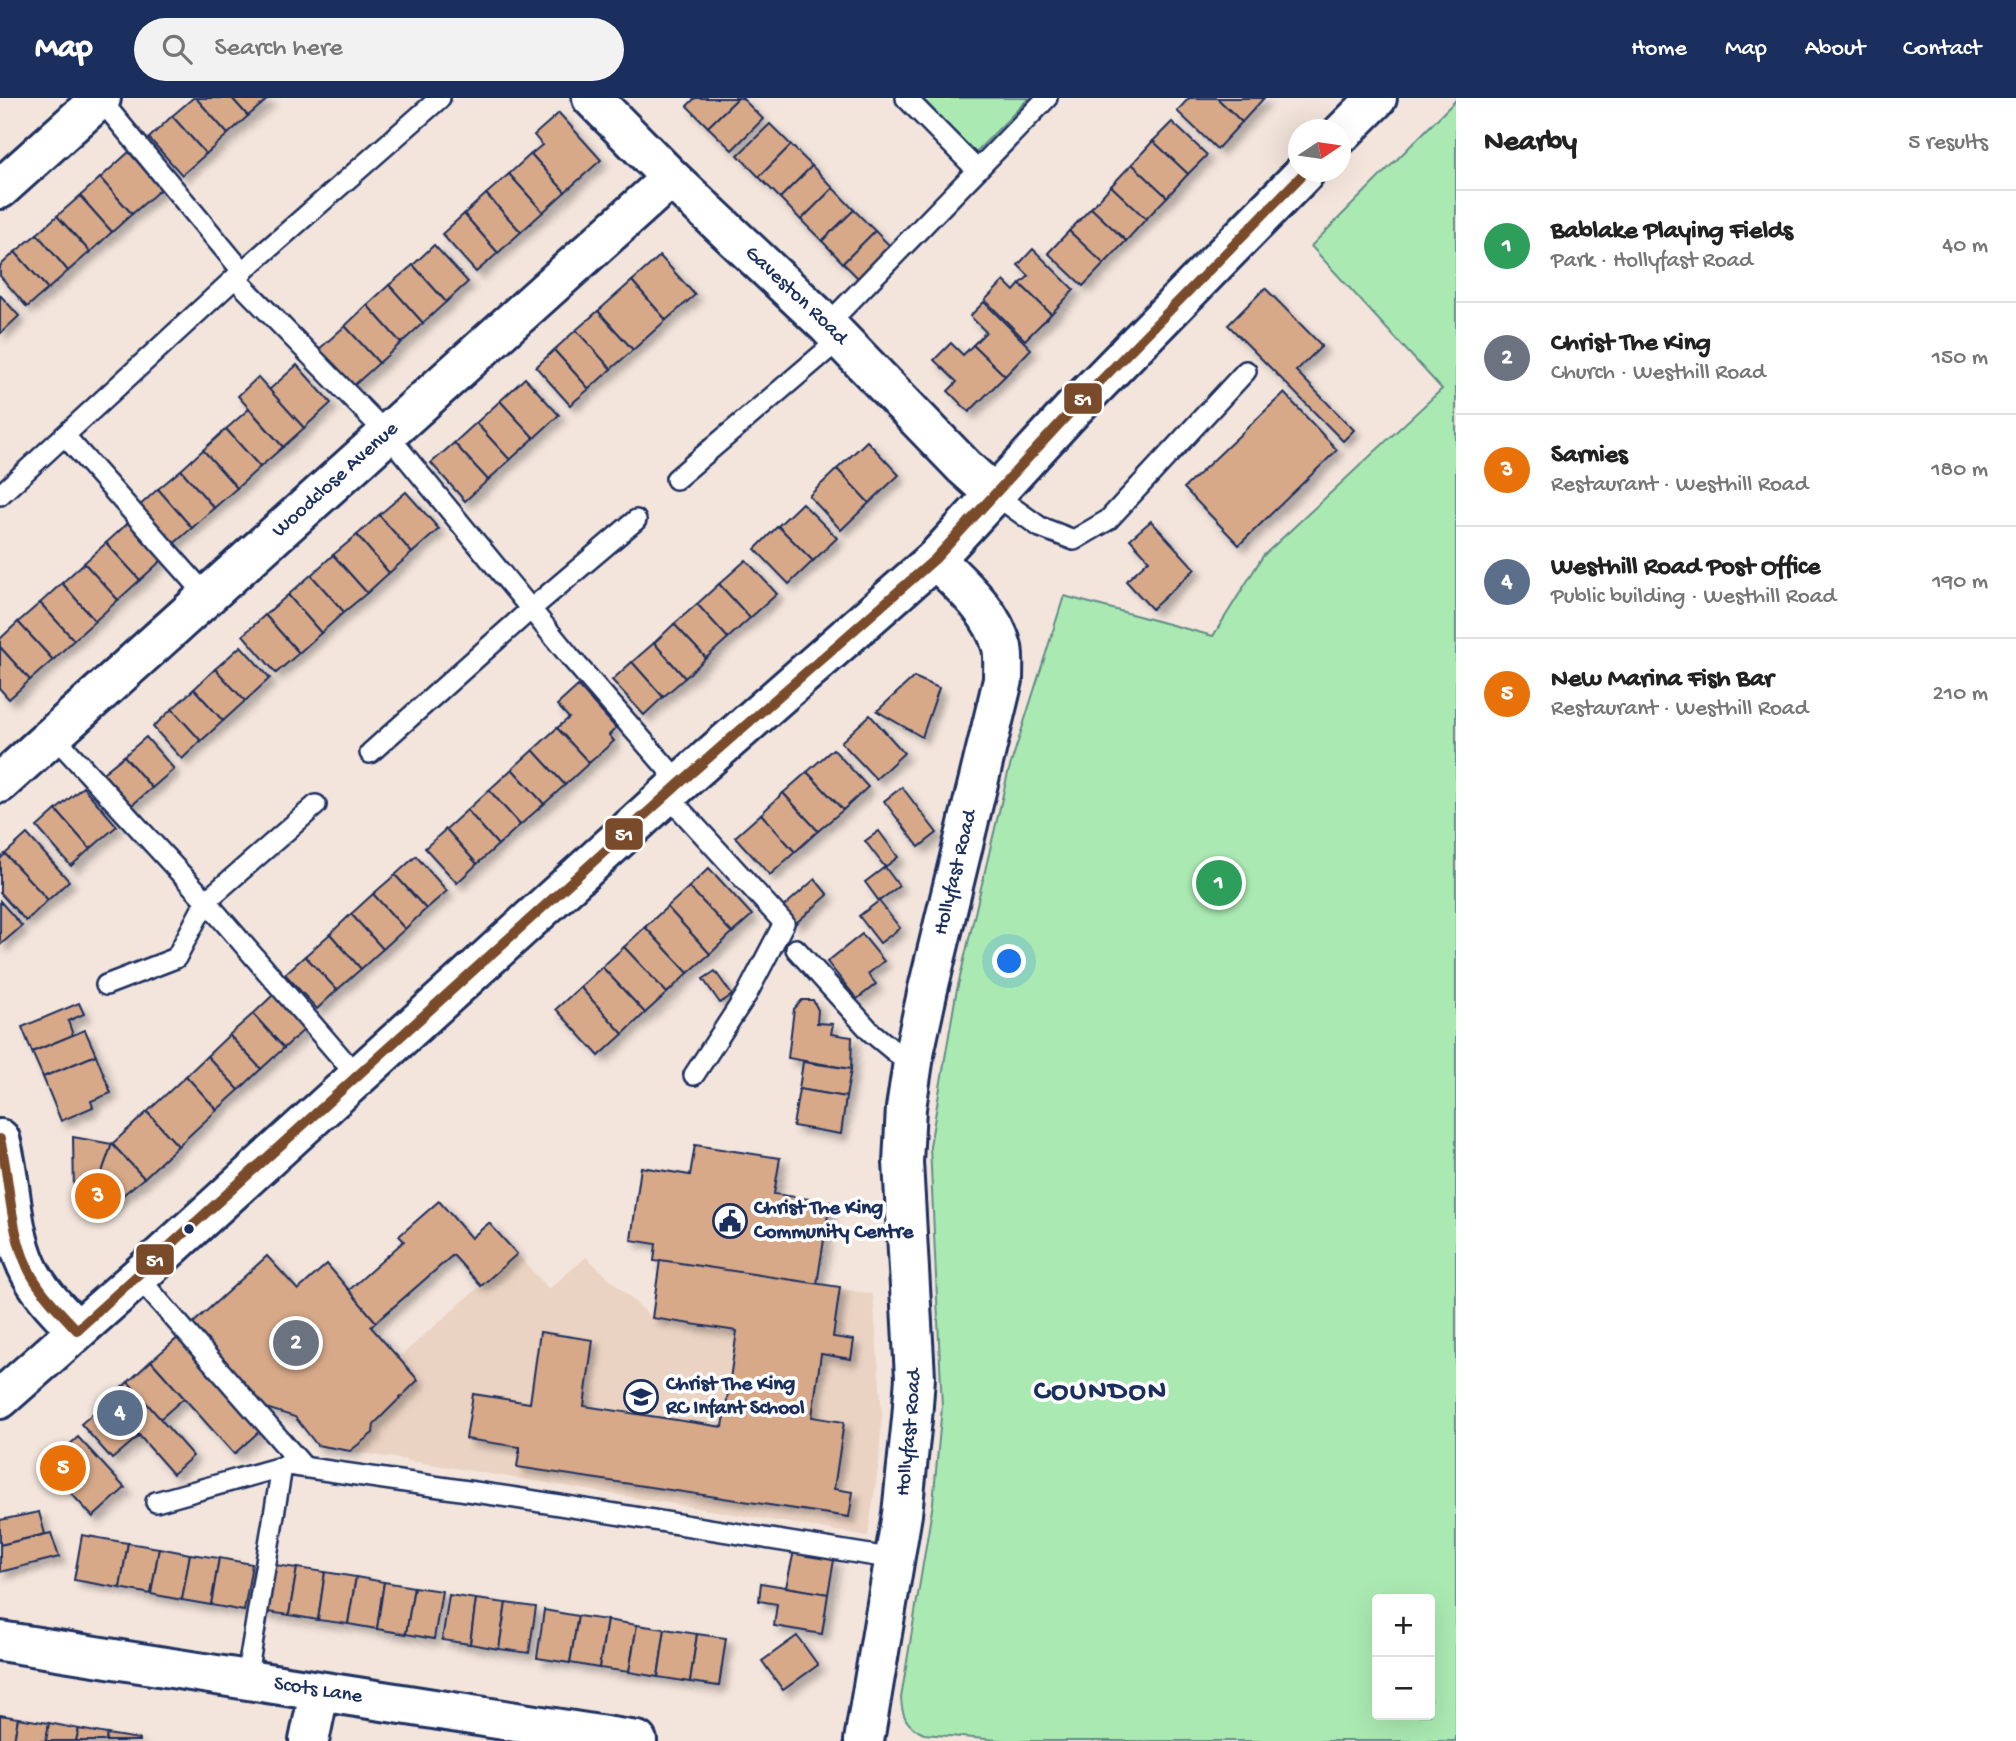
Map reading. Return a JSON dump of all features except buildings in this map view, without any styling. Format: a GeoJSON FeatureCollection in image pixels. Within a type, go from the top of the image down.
{"type":"FeatureCollection","features":[{"type":"Feature","properties":{"kind":"street"},"geometry":{"type":"LineString","coordinates":[[0,189],[100,98]]}},
{"type":"Feature","properties":{"kind":"street","name":"Gaveston Road"},"geometry":{"type":"LineString","coordinates":[[592,98],[671,178],[833,332],[970,473],[995,495]]}},
{"type":"Feature","properties":{"kind":"street"},"geometry":{"type":"LineString","coordinates":[[1351,124],[1377,98]]}},
{"type":"Feature","properties":{"kind":"street","name":"Woodclose Avenue"},"geometry":{"type":"LineString","coordinates":[[0,783],[671,178]]}},
{"type":"Feature","properties":{"kind":"street"},"geometry":{"type":"LineString","coordinates":[[0,1399],[138,1277],[674,789],[934,559],[1074,408],[1295,182]]}},
{"type":"Feature","properties":{"kind":"street","name":"Hollyfast Road"},"geometry":{"type":"LineString","coordinates":[[864,1741],[909,1457],[915,1377],[902,1162],[912,1066],[1003,680],[1002,648],[995,629],[974,597],[934,559]]}},
{"type":"Feature","properties":{"kind":"street"},"geometry":{"type":"LineString","coordinates":[[0,1139],[26,1264],[37,1284],[77,1330]]}},
{"type":"Feature","properties":{"kind":"street","name":"Scots Lane"},"geometry":{"type":"LineString","coordinates":[[0,1641],[637,1741]]}},
{"type":"Feature","properties":{"kind":"street"},"geometry":{"type":"LineString","coordinates":[[309,1741],[319,1693]]}},
{"type":"Feature","properties":{"kind":"lane"},"geometry":{"type":"LineString","coordinates":[[100,98],[239,275],[387,434],[783,923],[747,995],[694,1075]]}},
{"type":"Feature","properties":{"kind":"lane"},"geometry":{"type":"LineString","coordinates":[[0,495],[239,275],[440,98]]}},
{"type":"Feature","properties":{"kind":"lane"},"geometry":{"type":"LineString","coordinates":[[906,98],[977,170]]}},
{"type":"Feature","properties":{"kind":"lane"},"geometry":{"type":"LineString","coordinates":[[676,479],[833,332],[977,170],[1047,98]]}},
{"type":"Feature","properties":{"kind":"lane"},"geometry":{"type":"LineString","coordinates":[[995,495],[1040,527],[1074,540],[1108,520],[1246,371]]}},
{"type":"Feature","properties":{"kind":"lane"},"geometry":{"type":"LineString","coordinates":[[65,436],[207,596]]}},
{"type":"Feature","properties":{"kind":"lane"},"geometry":{"type":"LineString","coordinates":[[370,753],[531,609],[636,520]]}},
{"type":"Feature","properties":{"kind":"lane"},"geometry":{"type":"LineString","coordinates":[[53,735],[205,901],[357,1076]]}},
{"type":"Feature","properties":{"kind":"lane"},"geometry":{"type":"LineString","coordinates":[[106,985],[176,958],[205,901],[316,805]]}},
{"type":"Feature","properties":{"kind":"lane"},"geometry":{"type":"LineString","coordinates":[[796,949],[871,1032],[912,1066]]}},
{"type":"Feature","properties":{"kind":"lane"},"geometry":{"type":"LineString","coordinates":[[138,1277],[304,1467]]}},
{"type":"Feature","properties":{"kind":"lane"},"geometry":{"type":"LineString","coordinates":[[156,1502],[288,1465],[503,1496],[894,1559]]}},
{"type":"Feature","properties":{"kind":"lane"},"geometry":{"type":"LineString","coordinates":[[246,1681],[282,1467]]}},
{"type":"Feature","properties":{"kind":"shaded area","name":"Christ The King RC Infant School"},"geometry":{"type":"Polygon","coordinates":[[[517,1254],[549,1289],[586,1257],[652,1318],[660,1260],[873,1294],[882,1414],[879,1461],[868,1536],[350,1451],[418,1381],[398,1358],[517,1254]]]}},
{"type":"Feature","properties":{"kind":"green space"},"geometry":{"type":"Polygon","coordinates":[[[922,98],[1029,98],[975,153],[922,98]]]}},
{"type":"Feature","properties":{"kind":"green space"},"geometry":{"type":"Polygon","coordinates":[[[1456,100],[1456,1741],[1010,1741],[924,1734],[906,1720],[901,1698],[933,1503],[942,1407],[930,1146],[956,994],[1008,773],[1064,596],[1213,636],[1263,556],[1442,389],[1311,246],[1456,100]]]}},
{"type":"Feature","properties":{"kind":"transit line","name":"51"},"geometry":{"type":"LineString","coordinates":[[0,1139],[15,1226],[24,1260],[42,1290],[77,1330],[680,783],[935,559],[1074,408],[1295,182]]}},
{"type":"Feature","properties":{"kind":"place","name":"Bablake Playing Fields"},"geometry":{"type":"Point","coordinates":[1219,883]}},
{"type":"Feature","properties":{"kind":"place","name":"Sarnies"},"geometry":{"type":"Point","coordinates":[98,1196]}},
{"type":"Feature","properties":{"kind":"place","name":"Christ The King Community Centre"},"geometry":{"type":"Point","coordinates":[730,1221]}},
{"type":"Feature","properties":{"kind":"place","name":"Christ The King"},"geometry":{"type":"Point","coordinates":[296,1343]}},
{"type":"Feature","properties":{"kind":"place","name":"Christ The King RC Infant School"},"geometry":{"type":"Point","coordinates":[641,1397]}},
{"type":"Feature","properties":{"kind":"place","name":"Westhill Road Post Office"},"geometry":{"type":"Point","coordinates":[120,1413]}},
{"type":"Feature","properties":{"kind":"place","name":"New Marina Fish Bar"},"geometry":{"type":"Point","coordinates":[63,1468]}},
{"type":"Feature","properties":{"kind":"district","name":"COUNDON"},"geometry":{"type":"Point","coordinates":[1101,1392]}}]}
